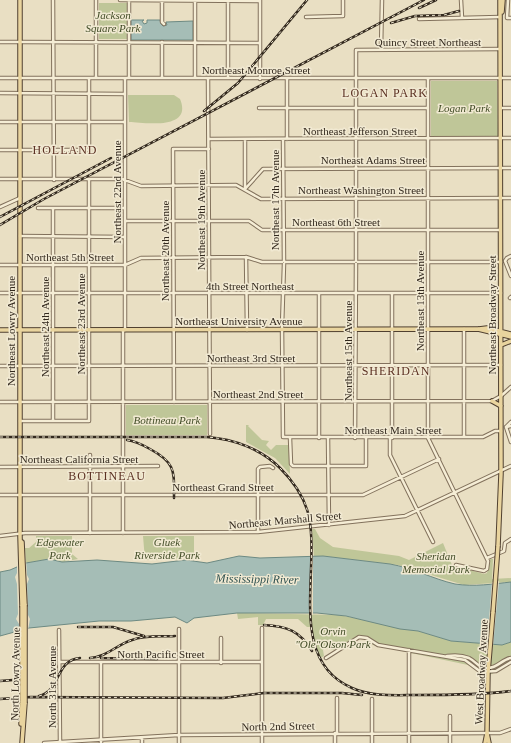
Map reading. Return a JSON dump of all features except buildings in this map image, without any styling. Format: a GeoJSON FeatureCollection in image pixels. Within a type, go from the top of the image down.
{"type":"FeatureCollection","features":[{"type":"Feature","properties":{"kind":"main road","name":"Northeast Lowry Avenue"},"geometry":{"type":"LineString","coordinates":[[20,0],[20,534],[23,605]]}},
{"type":"Feature","properties":{"kind":"main road","name":"Northeast Broadway Street"},"geometry":{"type":"LineString","coordinates":[[493,612],[498,546],[501,470],[501,293],[503,262],[501,230],[500,0]]}},
{"type":"Feature","properties":{"kind":"main road","name":"Northeast Broadway Street"},"geometry":{"type":"LineString","coordinates":[[501,17],[503,0]]}},
{"type":"Feature","properties":{"kind":"main road","name":"Northeast University Avenue"},"geometry":{"type":"LineString","coordinates":[[0,330],[478,329],[511,334]]}},
{"type":"Feature","properties":{"kind":"main road","name":"Northeast University Avenue"},"geometry":{"type":"LineString","coordinates":[[501,333],[511,337]]}},
{"type":"Feature","properties":{"kind":"main road"},"geometry":{"type":"LineString","coordinates":[[501,345],[511,341]]}},
{"type":"Feature","properties":{"kind":"main road"},"geometry":{"type":"LineString","coordinates":[[492,401],[501,406]]}},
{"type":"Feature","properties":{"kind":"main road","name":"North Lowry Avenue"},"geometry":{"type":"LineString","coordinates":[[22,743],[24,703],[23,605]]}},
{"type":"Feature","properties":{"kind":"main road","name":"West Broadway Avenue"},"geometry":{"type":"LineString","coordinates":[[486,743],[488,670],[493,612]]}},
{"type":"Feature","properties":{"kind":"main road","name":"West Broadway Avenue"},"geometry":{"type":"LineString","coordinates":[[487,733],[489,743]]}},
{"type":"Feature","properties":{"kind":"street"},"geometry":{"type":"LineString","coordinates":[[53,0],[54,180]]}},
{"type":"Feature","properties":{"kind":"street"},"geometry":{"type":"LineString","coordinates":[[96,0],[96,78]]}},
{"type":"Feature","properties":{"kind":"street"},"geometry":{"type":"LineString","coordinates":[[120,0],[260,0],[260,79]]}},
{"type":"Feature","properties":{"kind":"street"},"geometry":{"type":"LineString","coordinates":[[129,0],[129,78]]}},
{"type":"Feature","properties":{"kind":"street"},"geometry":{"type":"LineString","coordinates":[[162,0],[162,22],[164,24]]}},
{"type":"Feature","properties":{"kind":"street"},"geometry":{"type":"LineString","coordinates":[[195,0],[195,78]]}},
{"type":"Feature","properties":{"kind":"street"},"geometry":{"type":"LineString","coordinates":[[228,0],[228,78]]}},
{"type":"Feature","properties":{"kind":"street"},"geometry":{"type":"LineString","coordinates":[[306,17],[343,16],[343,0]]}},
{"type":"Feature","properties":{"kind":"street"},"geometry":{"type":"LineString","coordinates":[[381,50],[382,0]]}},
{"type":"Feature","properties":{"kind":"street"},"geometry":{"type":"LineString","coordinates":[[462,0],[462,18]]}},
{"type":"Feature","properties":{"kind":"street"},"geometry":{"type":"LineString","coordinates":[[508,0],[509,18]]}},
{"type":"Feature","properties":{"kind":"street"},"geometry":{"type":"LineString","coordinates":[[419,19],[501,17]]}},
{"type":"Feature","properties":{"kind":"street"},"geometry":{"type":"LineString","coordinates":[[0,42],[260,43]]}},
{"type":"Feature","properties":{"kind":"street"},"geometry":{"type":"LineString","coordinates":[[162,42],[162,78]]}},
{"type":"Feature","properties":{"kind":"street","name":"Quincy Street Northeast"},"geometry":{"type":"LineString","coordinates":[[356,50],[501,50]]}},
{"type":"Feature","properties":{"kind":"street","name":"Northeast 15th Avenue"},"geometry":{"type":"LineString","coordinates":[[355,438],[356,50]]}},
{"type":"Feature","properties":{"kind":"street","name":"Northeast Monroe Street"},"geometry":{"type":"LineString","coordinates":[[0,78],[511,78]]}},
{"type":"Feature","properties":{"kind":"street"},"geometry":{"type":"LineString","coordinates":[[0,150],[89,150],[89,78]]}},
{"type":"Feature","properties":{"kind":"street","name":"Northeast 19th Avenue"},"geometry":{"type":"LineString","coordinates":[[208,78],[210,434]]}},
{"type":"Feature","properties":{"kind":"street","name":"Northeast 13th Avenue"},"geometry":{"type":"LineString","coordinates":[[428,78],[428,438],[487,558]]}},
{"type":"Feature","properties":{"kind":"street","name":"Northeast 22nd Avenue"},"geometry":{"type":"LineString","coordinates":[[123,533],[123,366],[126,237],[125,79]]}},
{"type":"Feature","properties":{"kind":"street"},"geometry":{"type":"LineString","coordinates":[[287,79],[288,139]]}},
{"type":"Feature","properties":{"kind":"street"},"geometry":{"type":"LineString","coordinates":[[0,94],[125,94]]}},
{"type":"Feature","properties":{"kind":"street"},"geometry":{"type":"LineString","coordinates":[[259,108],[428,108]]}},
{"type":"Feature","properties":{"kind":"street"},"geometry":{"type":"LineString","coordinates":[[501,108],[511,108]]}},
{"type":"Feature","properties":{"kind":"street"},"geometry":{"type":"LineString","coordinates":[[0,122],[125,122]]}},
{"type":"Feature","properties":{"kind":"street","name":"Northeast Jefferson Street"},"geometry":{"type":"LineString","coordinates":[[209,139],[511,138]]}},
{"type":"Feature","properties":{"kind":"street"},"geometry":{"type":"LineString","coordinates":[[245,139],[245,189]]}},
{"type":"Feature","properties":{"kind":"street","name":"Northeast 17th Avenue"},"geometry":{"type":"LineString","coordinates":[[283,139],[283,437]]}},
{"type":"Feature","properties":{"kind":"street","name":"Northeast 20th Avenue"},"geometry":{"type":"LineString","coordinates":[[174,402],[173,149],[209,149]]}},
{"type":"Feature","properties":{"kind":"street","name":"Northeast Adams Street"},"geometry":{"type":"LineString","coordinates":[[245,189],[263,169],[511,168]]}},
{"type":"Feature","properties":{"kind":"street","name":"Northeast Washington Street"},"geometry":{"type":"LineString","coordinates":[[0,179],[89,179],[125,181],[141,186],[236,186],[261,198],[284,199],[511,198]]}},
{"type":"Feature","properties":{"kind":"street","name":"Northeast 23rd Avenue"},"geometry":{"type":"LineString","coordinates":[[53,422],[89,421],[89,179]]}},
{"type":"Feature","properties":{"kind":"street"},"geometry":{"type":"LineString","coordinates":[[0,207],[20,198]]}},
{"type":"Feature","properties":{"kind":"street"},"geometry":{"type":"LineString","coordinates":[[38,208],[125,208]]}},
{"type":"Feature","properties":{"kind":"street","name":"Northeast 24th Avenue"},"geometry":{"type":"LineString","coordinates":[[53,208],[53,422]]}},
{"type":"Feature","properties":{"kind":"street","name":"Northeast 6th Street"},"geometry":{"type":"LineString","coordinates":[[126,221],[249,221],[262,230],[501,230]]}},
{"type":"Feature","properties":{"kind":"street"},"geometry":{"type":"LineString","coordinates":[[20,236],[126,237]]}},
{"type":"Feature","properties":{"kind":"street"},"geometry":{"type":"LineString","coordinates":[[511,256],[503,262],[511,276]]}},
{"type":"Feature","properties":{"kind":"street","name":"Northeast 5th Street"},"geometry":{"type":"LineString","coordinates":[[0,265],[125,265],[140,258],[210,257],[246,257],[262,262],[503,262]]}},
{"type":"Feature","properties":{"kind":"street"},"geometry":{"type":"LineString","coordinates":[[246,257],[246,330]]}},
{"type":"Feature","properties":{"kind":"street"},"geometry":{"type":"LineString","coordinates":[[392,293],[392,402],[390,455],[433,542]]}},
{"type":"Feature","properties":{"kind":"street","name":"4th Street Northeast"},"geometry":{"type":"LineString","coordinates":[[0,294],[501,293]]}},
{"type":"Feature","properties":{"kind":"street"},"geometry":{"type":"LineString","coordinates":[[318,294],[319,438]]}},
{"type":"Feature","properties":{"kind":"street"},"geometry":{"type":"LineString","coordinates":[[464,329],[464,438]]}},
{"type":"Feature","properties":{"kind":"street","name":"Northeast 3rd Street"},"geometry":{"type":"LineString","coordinates":[[0,366],[501,365]]}},
{"type":"Feature","properties":{"kind":"street","name":"Northeast 2nd Street"},"geometry":{"type":"LineString","coordinates":[[0,402],[464,402],[492,401],[501,396],[511,387]]}},
{"type":"Feature","properties":{"kind":"street"},"geometry":{"type":"LineString","coordinates":[[20,421],[53,422]]}},
{"type":"Feature","properties":{"kind":"street"},"geometry":{"type":"LineString","coordinates":[[506,427],[511,422]]}},
{"type":"Feature","properties":{"kind":"street"},"geometry":{"type":"LineString","coordinates":[[506,427],[511,426]]}},
{"type":"Feature","properties":{"kind":"street"},"geometry":{"type":"LineString","coordinates":[[506,427],[511,442]]}},
{"type":"Feature","properties":{"kind":"street","name":"Northeast Main Street"},"geometry":{"type":"LineString","coordinates":[[283,437],[464,438],[483,437],[495,431],[501,431]]}},
{"type":"Feature","properties":{"kind":"street"},"geometry":{"type":"LineString","coordinates":[[290,438],[291,466],[366,466],[366,438]]}},
{"type":"Feature","properties":{"kind":"street"},"geometry":{"type":"LineString","coordinates":[[328,438],[329,525]]}},
{"type":"Feature","properties":{"kind":"street"},"geometry":{"type":"LineString","coordinates":[[90,456],[90,533]]}},
{"type":"Feature","properties":{"kind":"street","name":"Northeast Grand Street"},"geometry":{"type":"LineString","coordinates":[[0,496],[365,495],[438,459]]}},
{"type":"Feature","properties":{"kind":"street","name":"Northeast California Street"},"geometry":{"type":"LineString","coordinates":[[0,467],[158,466]]}},
{"type":"Feature","properties":{"kind":"street"},"geometry":{"type":"LineString","coordinates":[[258,532],[258,468],[270,466],[273,468]]}},
{"type":"Feature","properties":{"kind":"street","name":"Northeast Marshall Street"},"geometry":{"type":"LineString","coordinates":[[0,536],[20,534],[258,532],[405,516],[511,466]]}},
{"type":"Feature","properties":{"kind":"street"},"geometry":{"type":"LineString","coordinates":[[456,565],[484,571],[487,567],[487,558],[504,550],[505,543],[511,540]]}},
{"type":"Feature","properties":{"kind":"street"},"geometry":{"type":"LineString","coordinates":[[262,628],[262,743]]}},
{"type":"Feature","properties":{"kind":"street","name":"North 31st Avenue"},"geometry":{"type":"LineString","coordinates":[[60,630],[60,742]]}},
{"type":"Feature","properties":{"kind":"street"},"geometry":{"type":"LineString","coordinates":[[179,630],[179,743]]}},
{"type":"Feature","properties":{"kind":"street"},"geometry":{"type":"LineString","coordinates":[[221,638],[221,662]]}},
{"type":"Feature","properties":{"kind":"street"},"geometry":{"type":"LineString","coordinates":[[326,658],[356,638],[365,638],[373,642],[409,650],[443,656],[466,657],[488,670],[496,671],[511,662]]}},
{"type":"Feature","properties":{"kind":"street"},"geometry":{"type":"LineString","coordinates":[[409,650],[409,743]]}},
{"type":"Feature","properties":{"kind":"street"},"geometry":{"type":"LineString","coordinates":[[488,670],[511,658]]}},
{"type":"Feature","properties":{"kind":"street","name":"North Pacific Street"},"geometry":{"type":"LineString","coordinates":[[60,662],[262,662]]}},
{"type":"Feature","properties":{"kind":"street"},"geometry":{"type":"LineString","coordinates":[[101,662],[101,741]]}},
{"type":"Feature","properties":{"kind":"street"},"geometry":{"type":"LineString","coordinates":[[336,743],[337,698]]}},
{"type":"Feature","properties":{"kind":"street"},"geometry":{"type":"LineString","coordinates":[[372,699],[372,743]]}},
{"type":"Feature","properties":{"kind":"street"},"geometry":{"type":"LineString","coordinates":[[450,716],[450,743]]}},
{"type":"Feature","properties":{"kind":"street","name":"North 2nd Street"},"geometry":{"type":"LineString","coordinates":[[44,743],[101,741],[179,735],[500,733],[511,729]]}},
{"type":"Feature","properties":{"kind":"street"},"geometry":{"type":"LineString","coordinates":[[142,738],[142,743]]}},
{"type":"Feature","properties":{"kind":"green space","name":"Jackson Square Park"},"geometry":{"type":"Polygon","coordinates":[[[99,3],[127,3],[127,39],[99,39],[99,3]]]}},
{"type":"Feature","properties":{"kind":"green space","name":"Logan Park"},"geometry":{"type":"Polygon","coordinates":[[[431,81],[497,81],[498,136],[431,136],[431,81]]]}},
{"type":"Feature","properties":{"kind":"green space"},"geometry":{"type":"Polygon","coordinates":[[[128,95],[174,95],[180,99],[182,109],[180,116],[174,120],[165,122],[129,122],[128,95]]]}},
{"type":"Feature","properties":{"kind":"green space","name":"Bottineau Park"},"geometry":{"type":"Polygon","coordinates":[[[126,405],[207,405],[207,435],[126,435],[126,405]]]}},
{"type":"Feature","properties":{"kind":"green space"},"geometry":{"type":"Polygon","coordinates":[[[246,425],[249,425],[248,426],[262,440],[269,441],[266,445],[271,450],[276,445],[289,445],[290,474],[275,458],[246,442],[246,425]]]}},
{"type":"Feature","properties":{"kind":"green space","name":"Sheridan Memorial Park"},"geometry":{"type":"Polygon","coordinates":[[[312,529],[315,529],[320,538],[333,547],[399,556],[409,560],[443,543],[452,565],[484,574],[487,573],[490,559],[493,559],[492,579],[511,578],[511,582],[464,585],[398,565],[323,556],[314,558],[312,529]]]}},
{"type":"Feature","properties":{"kind":"green space","name":"Edgewater Park"},"geometry":{"type":"Polygon","coordinates":[[[36,536],[72,536],[72,554],[78,559],[62,562],[49,559],[26,563],[25,548],[29,548],[36,542],[36,536]]]}},
{"type":"Feature","properties":{"kind":"green space","name":"Gluek Riverside Park"},"geometry":{"type":"Polygon","coordinates":[[[143,536],[194,536],[194,556],[168,560],[145,560],[143,536]]]}},
{"type":"Feature","properties":{"kind":"green space","name":"Orvin \"Ole\"Olson Park"},"geometry":{"type":"Polygon","coordinates":[[[237,613],[339,615],[418,631],[451,641],[502,645],[511,642],[511,663],[492,674],[483,675],[468,665],[373,645],[370,642],[371,639],[364,636],[357,636],[334,650],[325,648],[323,650],[324,656],[319,659],[313,645],[311,627],[307,627],[298,619],[266,619],[263,625],[258,625],[258,617],[238,619],[237,613]]]}},
{"type":"Feature","properties":{"kind":"water"},"geometry":{"type":"Polygon","coordinates":[[[131,20],[144,20],[142,21],[144,24],[147,23],[147,20],[160,20],[163,26],[167,25],[166,22],[193,21],[193,40],[131,40],[131,20]]]}},
{"type":"Feature","properties":{"kind":"water","name":"Mississippi River"},"geometry":{"type":"Polygon","coordinates":[[[239,556],[260,558],[323,556],[390,564],[462,585],[511,582],[511,642],[502,645],[451,641],[418,631],[400,629],[346,616],[317,613],[237,613],[194,618],[187,623],[175,617],[131,621],[99,621],[29,628],[0,636],[0,572],[10,570],[26,563],[49,559],[62,562],[97,560],[152,564],[186,560],[207,563],[239,556]]]}},
{"type":"Feature","properties":{"kind":"pier"},"geometry":{"type":"Polygon","coordinates":[[[310,556],[313,556],[313,615],[310,615],[310,556]]]}},
{"type":"Feature","properties":{"kind":"pier"},"geometry":{"type":"Polygon","coordinates":[[[26,560],[27,575],[29,579],[27,584],[28,615],[30,619],[28,630],[19,634],[19,624],[16,619],[18,614],[17,584],[15,577],[17,573],[17,565],[26,560]]]}},
{"type":"Feature","properties":{"kind":"pier"},"geometry":{"type":"Polygon","coordinates":[[[499,581],[493,646],[487,645],[492,582],[499,581]]]}},
{"type":"Feature","properties":{"kind":"railway"},"geometry":{"type":"LineString","coordinates":[[204,111],[238,83],[307,0]]}},
{"type":"Feature","properties":{"kind":"railway"},"geometry":{"type":"LineString","coordinates":[[0,225],[44,199],[424,0]]}},
{"type":"Feature","properties":{"kind":"railway"},"geometry":{"type":"LineString","coordinates":[[419,8],[436,0]]}},
{"type":"Feature","properties":{"kind":"railway"},"geometry":{"type":"LineString","coordinates":[[391,23],[415,16],[444,15],[459,11]]}},
{"type":"Feature","properties":{"kind":"railway"},"geometry":{"type":"LineString","coordinates":[[0,217],[111,158]]}},
{"type":"Feature","properties":{"kind":"railway"},"geometry":{"type":"LineString","coordinates":[[0,437],[207,437],[227,440],[256,450],[273,461],[285,473],[305,503],[309,517],[311,539],[310,613],[313,636],[319,657],[332,675],[352,688],[376,694],[453,695],[511,691]]}},
{"type":"Feature","properties":{"kind":"railway"},"geometry":{"type":"LineString","coordinates":[[127,440],[139,443],[165,459],[172,469],[174,498]]}},
{"type":"Feature","properties":{"kind":"railway"},"geometry":{"type":"LineString","coordinates":[[264,625],[286,628],[298,634],[312,651]]}},
{"type":"Feature","properties":{"kind":"railway"},"geometry":{"type":"LineString","coordinates":[[78,627],[113,627],[144,636]]}},
{"type":"Feature","properties":{"kind":"railway"},"geometry":{"type":"LineString","coordinates":[[90,658],[107,653],[126,642],[137,638],[175,636]]}},
{"type":"Feature","properties":{"kind":"railway"},"geometry":{"type":"LineString","coordinates":[[39,696],[46,693],[51,688],[66,664],[72,660],[80,658]]}},
{"type":"Feature","properties":{"kind":"railway"},"geometry":{"type":"LineString","coordinates":[[101,658],[157,659]]}},
{"type":"Feature","properties":{"kind":"railway"},"geometry":{"type":"LineString","coordinates":[[0,681],[13,680]]}},
{"type":"Feature","properties":{"kind":"railway"},"geometry":{"type":"LineString","coordinates":[[0,699],[31,697],[223,698],[264,693],[342,693],[362,695]]}},
{"type":"Feature","properties":{"kind":"district","name":"LOGAN PARK"},"geometry":{"type":"Point","coordinates":[385,93]}},
{"type":"Feature","properties":{"kind":"district","name":"HOLLAND"},"geometry":{"type":"Point","coordinates":[65,150]}},
{"type":"Feature","properties":{"kind":"district","name":"SHERIDAN"},"geometry":{"type":"Point","coordinates":[396,371]}},
{"type":"Feature","properties":{"kind":"district","name":"BOTTINEAU"},"geometry":{"type":"Point","coordinates":[107,476]}}]}
